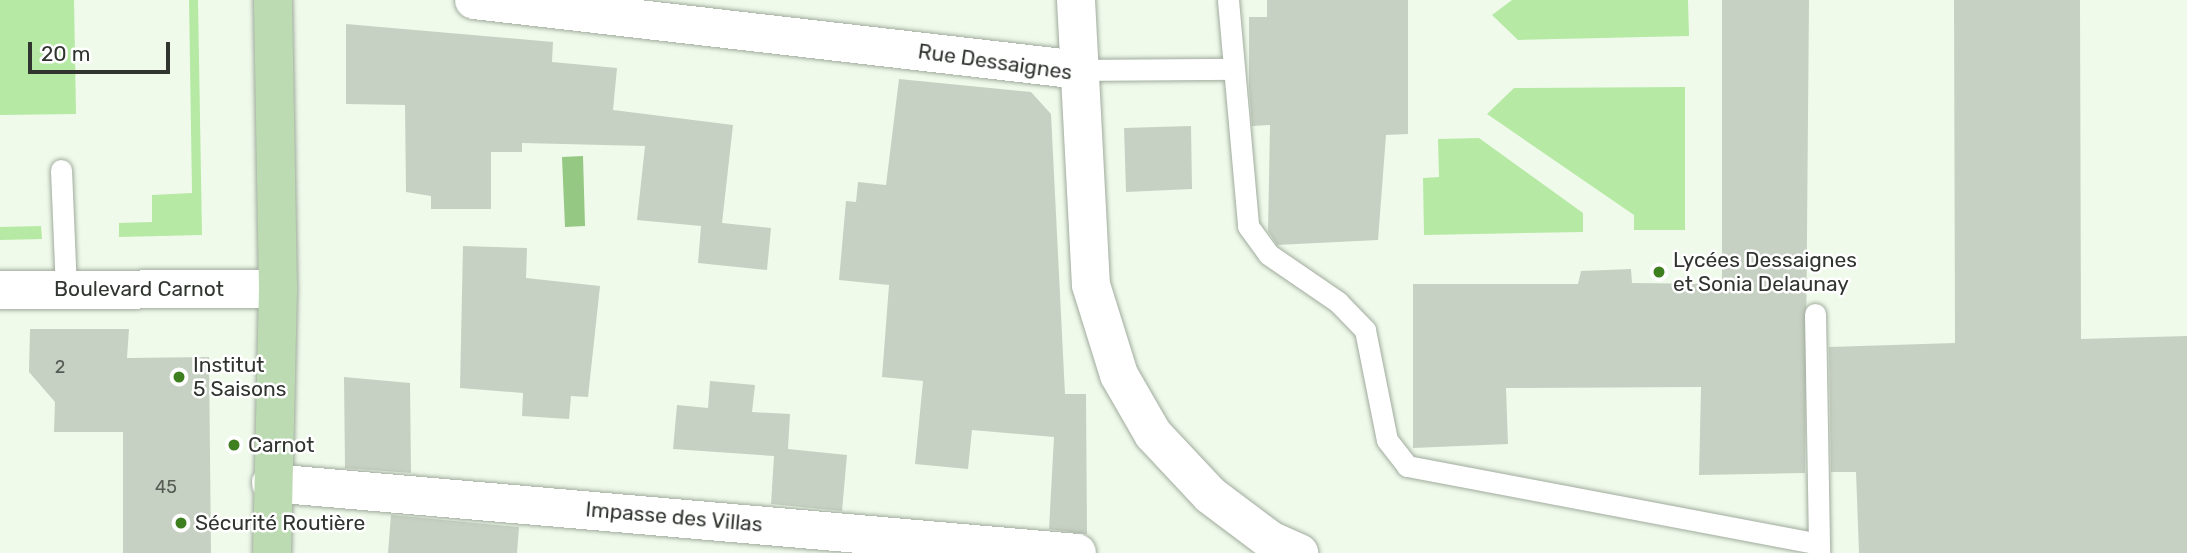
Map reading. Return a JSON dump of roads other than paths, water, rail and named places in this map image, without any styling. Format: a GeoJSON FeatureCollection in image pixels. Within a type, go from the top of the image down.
{"type":"FeatureCollection","features":[{"type":"Feature","properties":{"kind":"main road"},"geometry":{"type":"LineString","coordinates":[[272,553],[271,483],[278,289],[273,0]]}},
{"type":"Feature","properties":{"kind":"street","name":"Rue Dessaignes"},"geometry":{"type":"LineString","coordinates":[[474,0],[1080,70],[1091,285],[1119,375],[1153,433],[1210,495],[1270,540],[1299,553]]}},
{"type":"Feature","properties":{"kind":"street"},"geometry":{"type":"LineString","coordinates":[[1076,0],[1080,70]]}},
{"type":"Feature","properties":{"kind":"street","name":"Boulevard Carnot"},"geometry":{"type":"LineString","coordinates":[[0,290],[278,289]]}},
{"type":"Feature","properties":{"kind":"street","name":"Impasse des Villas"},"geometry":{"type":"LineString","coordinates":[[271,483],[1077,553]]}},
{"type":"Feature","properties":{"kind":"lane"},"geometry":{"type":"LineString","coordinates":[[1228,0],[1248,226],[1268,254],[1338,302],[1365,330],[1387,440],[1407,466],[1819,548],[1815,314]]}},
{"type":"Feature","properties":{"kind":"lane"},"geometry":{"type":"LineString","coordinates":[[1080,70],[1232,69]]}},
{"type":"Feature","properties":{"kind":"lane"},"geometry":{"type":"LineString","coordinates":[[61,170],[66,289]]}},
{"type":"Feature","properties":{"kind":"place","name":"Lycées Dessaignes et Sonia Delaunay"},"geometry":{"type":"Point","coordinates":[1659,272]}},
{"type":"Feature","properties":{"kind":"place","name":"Institut 5 Saisons"},"geometry":{"type":"Point","coordinates":[179,377]}},
{"type":"Feature","properties":{"kind":"place","name":"Carnot"},"geometry":{"type":"Point","coordinates":[234,445]}},
{"type":"Feature","properties":{"kind":"place","name":"Sécurité Routière"},"geometry":{"type":"Point","coordinates":[181,523]}}]}
